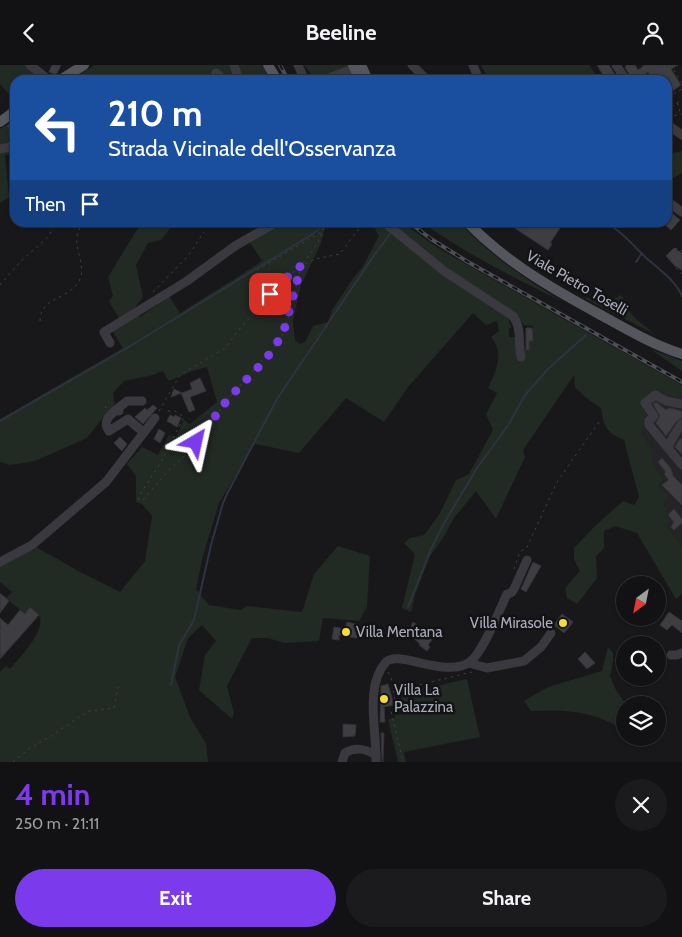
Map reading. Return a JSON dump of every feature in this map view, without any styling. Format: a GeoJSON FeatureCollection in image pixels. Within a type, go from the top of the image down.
{"type":"FeatureCollection","features":[{"type":"Feature","properties":{"kind":"main road"},"geometry":{"type":"LineString","coordinates":[[68,75],[84,65]]}},
{"type":"Feature","properties":{"kind":"main road","name":"Viale Pietro Toselli"},"geometry":{"type":"LineString","coordinates":[[472,227],[501,253],[547,285],[642,337],[682,354]]}},
{"type":"Feature","properties":{"kind":"street"},"geometry":{"type":"LineString","coordinates":[[30,65],[43,75]]}},
{"type":"Feature","properties":{"kind":"street"},"geometry":{"type":"LineString","coordinates":[[337,75],[362,65]]}},
{"type":"Feature","properties":{"kind":"street"},"geometry":{"type":"LineString","coordinates":[[412,65],[422,75]]}},
{"type":"Feature","properties":{"kind":"street"},"geometry":{"type":"LineString","coordinates":[[672,205],[682,213]]}},
{"type":"Feature","properties":{"kind":"street"},"geometry":{"type":"LineString","coordinates":[[110,343],[104,332],[187,281],[235,246],[267,227]]}},
{"type":"Feature","properties":{"kind":"street"},"geometry":{"type":"LineString","coordinates":[[390,227],[444,271],[513,316],[519,326],[521,357]]}},
{"type":"Feature","properties":{"kind":"street"},"geometry":{"type":"LineString","coordinates":[[682,405],[666,401],[655,395],[645,403],[654,416],[649,421],[649,425],[682,465]]}},
{"type":"Feature","properties":{"kind":"street"},"geometry":{"type":"LineString","coordinates":[[142,401],[127,401],[106,420],[106,425],[109,431],[128,419],[143,432]]}},
{"type":"Feature","properties":{"kind":"street"},"geometry":{"type":"LineString","coordinates":[[0,562],[32,545],[106,482],[155,417]]}},
{"type":"Feature","properties":{"kind":"street"},"geometry":{"type":"LineString","coordinates":[[668,448],[682,424]]}},
{"type":"Feature","properties":{"kind":"street"},"geometry":{"type":"LineString","coordinates":[[376,759],[373,693],[382,668],[387,661],[394,659],[445,668],[460,667],[469,663],[483,644],[507,594],[514,589],[527,560]]}},
{"type":"Feature","properties":{"kind":"street"},"geometry":{"type":"LineString","coordinates":[[469,663],[488,668],[524,661],[540,647],[551,633]]}},
{"type":"Feature","properties":{"kind":"street"},"geometry":{"type":"LineString","coordinates":[[671,655],[682,653]]}},
{"type":"Feature","properties":{"kind":"street"},"geometry":{"type":"LineString","coordinates":[[342,762],[345,753],[352,749],[361,749],[376,759]]}},
{"type":"Feature","properties":{"kind":"path"},"geometry":{"type":"LineString","coordinates":[[674,70],[682,82]]}},
{"type":"Feature","properties":{"kind":"path"},"geometry":{"type":"LineString","coordinates":[[672,106],[682,100]]}},
{"type":"Feature","properties":{"kind":"path"},"geometry":{"type":"LineString","coordinates":[[678,103],[680,108],[679,114]]}},
{"type":"Feature","properties":{"kind":"path"},"geometry":{"type":"LineString","coordinates":[[672,117],[682,114]]}},
{"type":"Feature","properties":{"kind":"path"},"geometry":{"type":"LineString","coordinates":[[0,285],[21,261],[48,237],[54,227]]}},
{"type":"Feature","properties":{"kind":"path"},"geometry":{"type":"LineString","coordinates":[[40,321],[43,307],[74,287],[80,280],[82,273],[77,243],[78,233],[82,227]]}},
{"type":"Feature","properties":{"kind":"path"},"geometry":{"type":"LineString","coordinates":[[168,411],[175,411],[184,417],[162,460],[141,493],[140,500],[143,500],[169,470],[190,451],[228,399],[274,347],[283,334],[301,266],[312,253],[324,227]]}},
{"type":"Feature","properties":{"kind":"path"},"geometry":{"type":"LineString","coordinates":[[155,417],[180,375],[225,348],[270,294],[296,269],[315,259],[340,254],[360,227]]}},
{"type":"Feature","properties":{"kind":"path"},"geometry":{"type":"LineString","coordinates":[[257,270],[323,230]]}},
{"type":"Feature","properties":{"kind":"path"},"geometry":{"type":"LineString","coordinates":[[149,296],[188,256],[204,232]]}},
{"type":"Feature","properties":{"kind":"path"},"geometry":{"type":"LineString","coordinates":[[676,249],[682,251]]}},
{"type":"Feature","properties":{"kind":"path"},"geometry":{"type":"LineString","coordinates":[[676,268],[682,274]]}},
{"type":"Feature","properties":{"kind":"path"},"geometry":{"type":"LineString","coordinates":[[513,572],[520,552],[526,547],[557,482],[599,422]]}},
{"type":"Feature","properties":{"kind":"path"},"geometry":{"type":"LineString","coordinates":[[382,668],[390,675],[394,691],[397,709],[391,711],[403,762]]}},
{"type":"Feature","properties":{"kind":"path"},"geometry":{"type":"LineString","coordinates":[[394,691],[488,668]]}},
{"type":"Feature","properties":{"kind":"path"},"geometry":{"type":"LineString","coordinates":[[13,762],[30,748],[89,711],[114,708],[118,687]]}},
{"type":"Feature","properties":{"kind":"shaded area"},"geometry":{"type":"Polygon","coordinates":[[[0,65],[28,65],[39,75],[10,75],[10,96],[0,84],[0,65]]]}},
{"type":"Feature","properties":{"kind":"shaded area"},"geometry":{"type":"Polygon","coordinates":[[[95,65],[262,65],[268,75],[78,75],[95,65]]]}},
{"type":"Feature","properties":{"kind":"shaded area"},"geometry":{"type":"Polygon","coordinates":[[[304,65],[348,65],[349,67],[326,75],[311,74],[304,65]]]}},
{"type":"Feature","properties":{"kind":"shaded area"},"geometry":{"type":"Polygon","coordinates":[[[481,65],[589,65],[596,75],[486,75],[481,65]]]}},
{"type":"Feature","properties":{"kind":"shaded area"},"geometry":{"type":"Polygon","coordinates":[[[6,125],[10,130],[10,154],[5,155],[9,197],[0,203],[0,129],[6,125]]]}},
{"type":"Feature","properties":{"kind":"shaded area"},"geometry":{"type":"Polygon","coordinates":[[[682,151],[682,173],[672,179],[672,153],[682,151]]]}},
{"type":"Feature","properties":{"kind":"shaded area"},"geometry":{"type":"Polygon","coordinates":[[[139,227],[171,227],[161,240],[148,243],[136,265],[143,297],[136,306],[140,317],[169,296],[180,313],[262,261],[249,241],[272,227],[318,227],[314,237],[321,227],[325,227],[321,243],[301,285],[293,320],[295,340],[300,344],[305,342],[313,326],[328,322],[332,310],[362,268],[379,236],[374,227],[409,227],[455,258],[682,385],[682,399],[654,390],[642,406],[648,418],[641,431],[652,449],[652,463],[664,480],[658,486],[669,498],[663,505],[667,509],[665,511],[671,521],[666,526],[682,546],[682,594],[676,599],[666,582],[666,576],[662,576],[637,533],[615,526],[604,531],[604,548],[596,556],[597,578],[577,604],[567,598],[565,588],[580,571],[574,559],[574,548],[623,501],[634,505],[639,497],[624,440],[606,428],[601,408],[575,387],[574,375],[523,450],[525,457],[496,519],[476,491],[454,518],[430,556],[415,595],[411,612],[402,608],[415,554],[404,543],[410,538],[424,535],[439,515],[456,480],[469,474],[493,430],[486,414],[497,393],[488,388],[498,362],[498,349],[491,337],[499,331],[497,321],[486,325],[473,313],[408,387],[384,422],[346,398],[299,453],[255,444],[219,503],[203,556],[196,589],[209,605],[241,610],[247,606],[302,612],[314,574],[338,546],[370,556],[367,607],[359,621],[323,618],[319,641],[284,643],[268,638],[252,638],[227,686],[234,713],[232,719],[199,690],[205,655],[216,641],[202,625],[188,638],[175,677],[190,717],[206,744],[208,762],[0,762],[0,672],[6,666],[10,669],[25,651],[36,636],[40,621],[39,615],[31,607],[25,614],[6,598],[12,592],[0,582],[0,564],[29,548],[34,551],[36,547],[120,592],[145,561],[152,516],[142,504],[136,502],[136,476],[127,464],[142,447],[158,455],[169,435],[176,437],[184,420],[190,424],[217,402],[207,367],[169,381],[163,371],[124,381],[113,393],[115,407],[104,416],[87,438],[35,461],[10,465],[0,462],[0,419],[123,348],[109,326],[120,319],[109,302],[113,296],[108,277],[139,227]],[[517,315],[509,320],[511,328],[509,329],[509,337],[516,337],[520,362],[525,358],[521,350],[529,350],[529,341],[533,341],[533,326],[524,325],[517,315]]]}},
{"type":"Feature","properties":{"kind":"shaded area"},"geometry":{"type":"Polygon","coordinates":[[[429,227],[464,227],[508,266],[563,302],[509,275],[429,227]]]}},
{"type":"Feature","properties":{"kind":"shaded area"},"geometry":{"type":"Polygon","coordinates":[[[621,295],[631,314],[656,335],[582,297],[608,302],[621,295]]]}},
{"type":"Feature","properties":{"kind":"shaded area"},"geometry":{"type":"Polygon","coordinates":[[[650,349],[682,361],[682,371],[650,349]]]}},
{"type":"Feature","properties":{"kind":"shaded area"},"geometry":{"type":"Polygon","coordinates":[[[665,376],[682,385],[682,546],[666,526],[658,486],[664,480],[652,463],[652,449],[641,431],[648,418],[642,406],[665,376]]]}},
{"type":"Feature","properties":{"kind":"shaded area"},"geometry":{"type":"Polygon","coordinates":[[[608,647],[613,653],[610,676],[620,696],[616,696],[616,725],[592,715],[556,710],[531,711],[524,701],[548,687],[602,671],[608,647]]]}},
{"type":"Feature","properties":{"kind":"shaded area"},"geometry":{"type":"Polygon","coordinates":[[[467,679],[480,737],[404,752],[406,762],[398,762],[388,719],[395,718],[395,715],[405,714],[401,694],[467,679]]]}},
{"type":"Feature","properties":{"kind":"building"},"geometry":{"type":"Polygon","coordinates":[[[52,65],[61,65],[56,75],[49,72],[52,65]]]}},
{"type":"Feature","properties":{"kind":"building"},"geometry":{"type":"Polygon","coordinates":[[[597,65],[609,65],[615,75],[603,75],[597,65]]]}},
{"type":"Feature","properties":{"kind":"building"},"geometry":{"type":"Polygon","coordinates":[[[627,65],[635,65],[638,70],[645,65],[678,65],[671,69],[681,85],[672,91],[672,75],[650,75],[648,72],[644,75],[629,75],[625,67],[627,65]]]}},
{"type":"Feature","properties":{"kind":"building"},"geometry":{"type":"Polygon","coordinates":[[[672,213],[680,220],[671,230],[668,227],[672,227],[672,213]]]}},
{"type":"Feature","properties":{"kind":"building"},"geometry":{"type":"Polygon","coordinates":[[[513,227],[561,227],[550,243],[552,244],[548,250],[513,227]]]}},
{"type":"Feature","properties":{"kind":"building"},"geometry":{"type":"Polygon","coordinates":[[[674,248],[682,253],[682,270],[675,266],[666,256],[674,248]]]}},
{"type":"Feature","properties":{"kind":"building"},"geometry":{"type":"Polygon","coordinates":[[[526,328],[532,328],[533,341],[529,341],[529,350],[526,350],[526,328]]]}},
{"type":"Feature","properties":{"kind":"building"},"geometry":{"type":"Polygon","coordinates":[[[200,378],[206,391],[190,397],[195,410],[189,412],[181,393],[171,397],[174,389],[182,393],[192,389],[190,383],[200,378]]]}},
{"type":"Feature","properties":{"kind":"building"},"geometry":{"type":"Polygon","coordinates":[[[656,402],[666,410],[669,408],[682,411],[682,418],[676,422],[666,436],[656,423],[660,416],[653,404],[656,402]]]}},
{"type":"Feature","properties":{"kind":"building"},"geometry":{"type":"Polygon","coordinates":[[[153,405],[157,408],[143,424],[135,417],[145,408],[147,410],[153,405]]]}},
{"type":"Feature","properties":{"kind":"building"},"geometry":{"type":"Polygon","coordinates":[[[170,415],[181,418],[177,427],[167,421],[170,415]]]}},
{"type":"Feature","properties":{"kind":"building"},"geometry":{"type":"Polygon","coordinates":[[[159,429],[165,433],[160,443],[154,439],[159,429]]]}},
{"type":"Feature","properties":{"kind":"building"},"geometry":{"type":"Polygon","coordinates":[[[120,437],[127,444],[122,451],[114,443],[120,437]]]}},
{"type":"Feature","properties":{"kind":"building"},"geometry":{"type":"Polygon","coordinates":[[[682,438],[682,454],[675,447],[682,438]]]}},
{"type":"Feature","properties":{"kind":"building"},"geometry":{"type":"Polygon","coordinates":[[[662,458],[671,469],[673,476],[682,485],[682,505],[662,485],[669,480],[664,474],[666,472],[658,462],[662,458]]]}},
{"type":"Feature","properties":{"kind":"building"},"geometry":{"type":"Polygon","coordinates":[[[674,509],[682,519],[682,523],[674,530],[671,527],[674,522],[668,515],[674,509]]]}},
{"type":"Feature","properties":{"kind":"building"},"geometry":{"type":"Polygon","coordinates":[[[533,562],[541,566],[526,592],[521,589],[533,562]]]}},
{"type":"Feature","properties":{"kind":"building"},"geometry":{"type":"Polygon","coordinates":[[[0,593],[9,601],[0,613],[0,593]]]}},
{"type":"Feature","properties":{"kind":"building"},"geometry":{"type":"Polygon","coordinates":[[[30,607],[39,615],[0,659],[0,618],[8,625],[20,610],[25,614],[30,607]]]}},
{"type":"Feature","properties":{"kind":"building"},"geometry":{"type":"Polygon","coordinates":[[[669,612],[682,621],[682,633],[672,625],[667,630],[661,626],[666,626],[666,616],[669,612]]]}},
{"type":"Feature","properties":{"kind":"building","name":"Villa Mirasole"},"geometry":{"type":"Polygon","coordinates":[[[562,614],[573,622],[564,633],[554,625],[562,614]]]}},
{"type":"Feature","properties":{"kind":"building","name":"Villa Mentana"},"geometry":{"type":"Polygon","coordinates":[[[347,622],[360,625],[357,638],[339,635],[339,640],[332,639],[334,627],[345,629],[347,622]]]}},
{"type":"Feature","properties":{"kind":"building"},"geometry":{"type":"Polygon","coordinates":[[[413,622],[427,632],[429,629],[434,633],[427,651],[410,635],[413,629],[411,626],[413,622]]]}},
{"type":"Feature","properties":{"kind":"building"},"geometry":{"type":"Polygon","coordinates":[[[585,652],[595,663],[587,669],[578,659],[585,652]]]}},
{"type":"Feature","properties":{"kind":"building","name":"Villa La Palazzina"},"geometry":{"type":"Polygon","coordinates":[[[388,684],[394,705],[384,707],[385,722],[380,722],[381,686],[388,684]]]}},
{"type":"Feature","properties":{"kind":"building"},"geometry":{"type":"Polygon","coordinates":[[[343,724],[356,725],[355,736],[343,737],[343,724]]]}},
{"type":"Feature","properties":{"kind":"building"},"geometry":{"type":"Polygon","coordinates":[[[381,733],[384,733],[383,762],[382,762],[381,733]]]}},
{"type":"Feature","properties":{"kind":"waterway"},"geometry":{"type":"LineString","coordinates":[[0,421],[127,348],[316,232],[320,227]]}},
{"type":"Feature","properties":{"kind":"waterway"},"geometry":{"type":"LineString","coordinates":[[613,227],[669,277],[682,296]]}},
{"type":"Feature","properties":{"kind":"waterway"},"geometry":{"type":"LineString","coordinates":[[171,685],[179,645],[194,620],[211,545],[227,494],[277,399],[390,234]]}},
{"type":"Feature","properties":{"kind":"waterway"},"geometry":{"type":"LineString","coordinates":[[636,262],[642,253]]}},
{"type":"Feature","properties":{"kind":"waterway"},"geometry":{"type":"LineString","coordinates":[[408,607],[431,549],[477,468],[509,424],[525,395],[548,369],[586,335]]}},
{"type":"Feature","properties":{"kind":"railway"},"geometry":{"type":"LineString","coordinates":[[280,65],[285,75]]}},
{"type":"Feature","properties":{"kind":"railway"},"geometry":{"type":"LineString","coordinates":[[415,227],[468,262],[682,382]]}},
{"type":"Feature","properties":{"kind":"place","name":"Villa Mirasole"},"geometry":{"type":"Point","coordinates":[563,623]}},
{"type":"Feature","properties":{"kind":"place","name":"Villa Mentana"},"geometry":{"type":"Point","coordinates":[346,632]}},
{"type":"Feature","properties":{"kind":"place","name":"Villa La Palazzina"},"geometry":{"type":"Point","coordinates":[384,699]}},
{"type":"Feature","properties":{"kind":"route"},"geometry":{"type":"LineString","coordinates":[[196,442],[228,399],[266,359],[283,334],[301,266],[270,294]]}}]}
